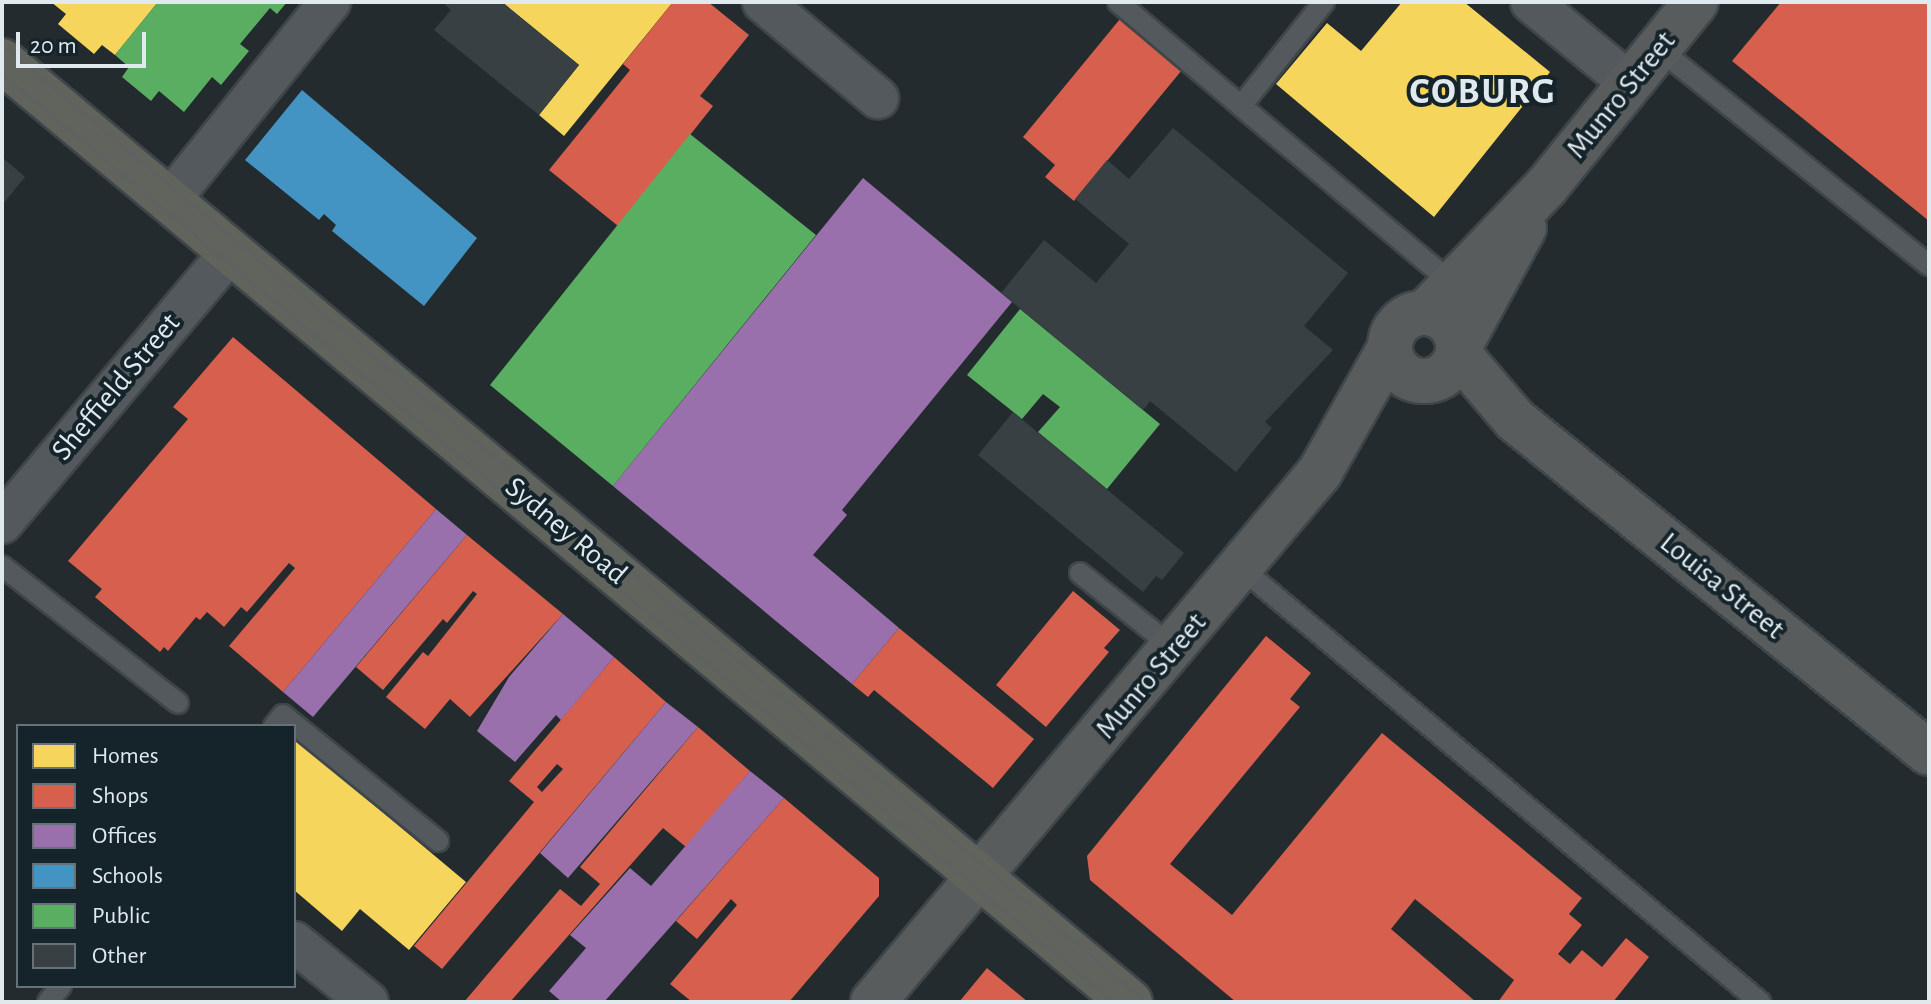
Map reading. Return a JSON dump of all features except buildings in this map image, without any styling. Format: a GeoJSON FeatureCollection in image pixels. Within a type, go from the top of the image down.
{"type":"FeatureCollection","features":[{"type":"Feature","properties":{"kind":"highway","name":"Sydney Road"},"geometry":{"type":"LineString","coordinates":[[2,61],[1130,1002]]}},
{"type":"Feature","properties":{"kind":"street"},"geometry":{"type":"LineString","coordinates":[[170,200],[330,2]]}},
{"type":"Feature","properties":{"kind":"street"},"geometry":{"type":"LineString","coordinates":[[763,2],[878,98]]}},
{"type":"Feature","properties":{"kind":"street"},"geometry":{"type":"LineString","coordinates":[[1531,2],[1631,84]]}},
{"type":"Feature","properties":{"kind":"street","name":"Munro Street"},"geometry":{"type":"LineString","coordinates":[[1320,472],[1404,320],[1438,298],[1546,187],[1696,2]]}},
{"type":"Feature","properties":{"kind":"street","name":"Munro Street"},"geometry":{"type":"LineString","coordinates":[[873,1002],[978,876],[1024,828],[1320,472],[1443,366],[1546,187]]}},
{"type":"Feature","properties":{"kind":"street","name":"Sheffield Street"},"geometry":{"type":"LineString","coordinates":[[2,523],[231,251]]}},
{"type":"Feature","properties":{"kind":"street"},"geometry":{"type":"LineString","coordinates":[[1390,348],[1405,375],[1443,366],[1453,328],[1438,298]]}},
{"type":"Feature","properties":{"kind":"street","name":"Louisa Street"},"geometry":{"type":"LineString","coordinates":[[1443,366],[1515,420],[1929,753]]}},
{"type":"Feature","properties":{"kind":"street"},"geometry":{"type":"LineString","coordinates":[[296,944],[368,1002]]}},
{"type":"Feature","properties":{"kind":"lane"},"geometry":{"type":"LineString","coordinates":[[1118,2],[1241,106],[1438,298]]}},
{"type":"Feature","properties":{"kind":"lane"},"geometry":{"type":"LineString","coordinates":[[1241,106],[1324,2]]}},
{"type":"Feature","properties":{"kind":"lane"},"geometry":{"type":"LineString","coordinates":[[1659,49],[1929,265]]}},
{"type":"Feature","properties":{"kind":"lane"},"geometry":{"type":"LineString","coordinates":[[2,566],[178,703]]}},
{"type":"Feature","properties":{"kind":"lane"},"geometry":{"type":"LineString","coordinates":[[1241,568],[1760,1002]]}},
{"type":"Feature","properties":{"kind":"lane"},"geometry":{"type":"LineString","coordinates":[[1080,573],[1174,648]]}},
{"type":"Feature","properties":{"kind":"lane"},"geometry":{"type":"LineString","coordinates":[[276,724],[283,715],[294,724]]}},
{"type":"Feature","properties":{"kind":"lane"},"geometry":{"type":"LineString","coordinates":[[296,726],[438,841]]}},
{"type":"Feature","properties":{"kind":"tram line"},"geometry":{"type":"LineString","coordinates":[[2,45],[1146,1002]]}},
{"type":"Feature","properties":{"kind":"tram line"},"geometry":{"type":"LineString","coordinates":[[2,74],[1113,1002]]}},
{"type":"Feature","properties":{"kind":"district","name":"COBURG"},"geometry":{"type":"Point","coordinates":[1483,93]}}]}
